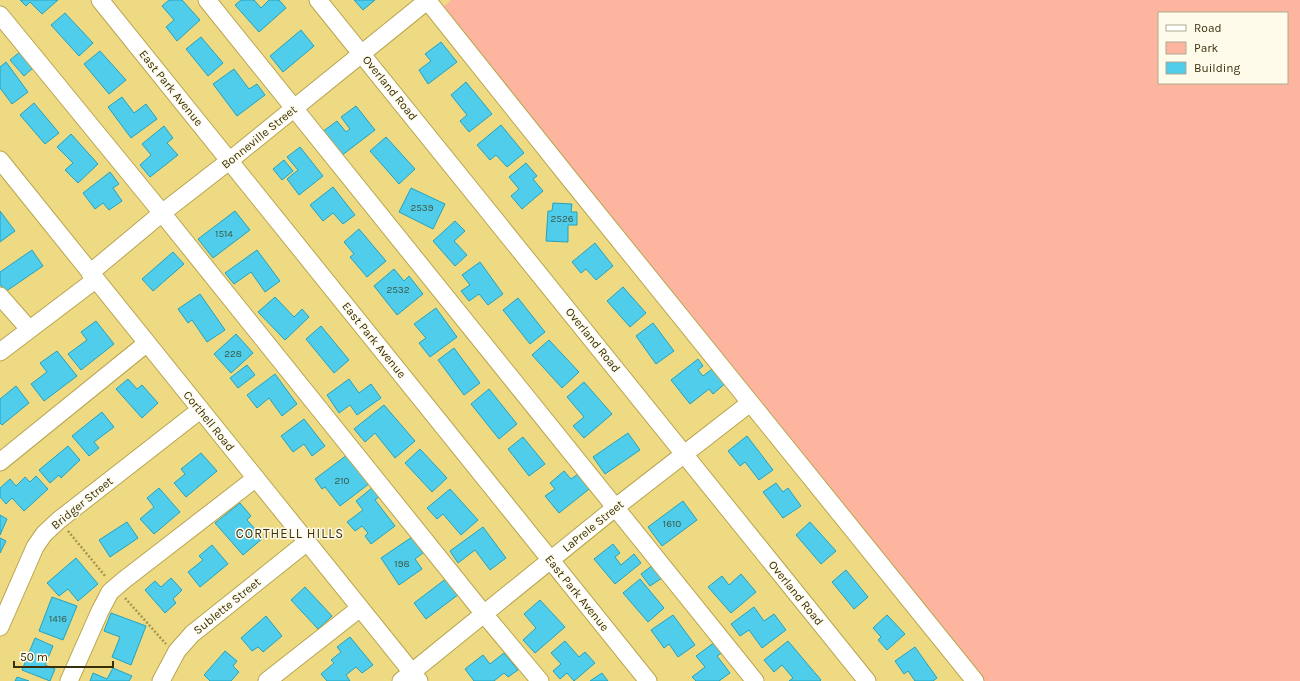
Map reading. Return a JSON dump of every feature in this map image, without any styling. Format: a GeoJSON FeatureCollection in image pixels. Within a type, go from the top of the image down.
{"type":"FeatureCollection","features":[{"type":"Feature","properties":{"kind":"street","name":"East Park Avenue"},"geometry":{"type":"LineString","coordinates":[[100,0],[648,681]]}},
{"type":"Feature","properties":{"kind":"street"},"geometry":{"type":"LineString","coordinates":[[207,0],[755,681]]}},
{"type":"Feature","properties":{"kind":"street","name":"Overland Road"},"geometry":{"type":"LineString","coordinates":[[318,0],[867,681]]}},
{"type":"Feature","properties":{"kind":"street","name":"Bonneville Street"},"geometry":{"type":"LineString","coordinates":[[0,352],[93,276],[162,213],[294,109],[427,0]]}},
{"type":"Feature","properties":{"kind":"street"},"geometry":{"type":"LineString","coordinates":[[427,0],[975,681]]}},
{"type":"Feature","properties":{"kind":"street"},"geometry":{"type":"LineString","coordinates":[[0,14],[484,614],[540,681]]}},
{"type":"Feature","properties":{"kind":"street","name":"Corthell Road"},"geometry":{"type":"LineString","coordinates":[[0,160],[360,608],[411,678]]}},
{"type":"Feature","properties":{"kind":"street"},"geometry":{"type":"LineString","coordinates":[[0,296],[29,329]]}},
{"type":"Feature","properties":{"kind":"street"},"geometry":{"type":"LineString","coordinates":[[0,462],[147,344]]}},
{"type":"Feature","properties":{"kind":"street","name":"LaPrele Street"},"geometry":{"type":"LineString","coordinates":[[411,678],[484,614],[684,453],[750,403]]}},
{"type":"Feature","properties":{"kind":"street","name":"Bridger Street"},"geometry":{"type":"LineString","coordinates":[[0,627],[35,547],[44,534],[57,522],[200,410]]}},
{"type":"Feature","properties":{"kind":"street"},"geometry":{"type":"LineString","coordinates":[[69,681],[110,592],[256,478]]}},
{"type":"Feature","properties":{"kind":"street","name":"Sublette Street"},"geometry":{"type":"LineString","coordinates":[[161,681],[178,651],[192,634],[307,542]]}},
{"type":"Feature","properties":{"kind":"street"},"geometry":{"type":"LineString","coordinates":[[267,681],[360,608]]}},
{"type":"Feature","properties":{"kind":"green space"},"geometry":{"type":"Polygon","coordinates":[[[451,0],[1300,0],[1300,681],[968,681],[433,16],[451,0]]]}},
{"type":"Feature","properties":{"kind":"building"},"geometry":{"type":"Polygon","coordinates":[[[20,0],[58,0],[42,14],[30,2],[26,6],[20,0]]]}},
{"type":"Feature","properties":{"kind":"building"},"geometry":{"type":"Polygon","coordinates":[[[169,0],[182,0],[200,20],[177,41],[166,27],[174,20],[162,6],[169,0]]]}},
{"type":"Feature","properties":{"kind":"building"},"geometry":{"type":"Polygon","coordinates":[[[241,0],[254,0],[261,8],[269,0],[279,0],[286,8],[259,32],[235,5],[241,0]]]}},
{"type":"Feature","properties":{"kind":"building"},"geometry":{"type":"Polygon","coordinates":[[[354,0],[375,0],[363,10],[354,0]]]}},
{"type":"Feature","properties":{"kind":"building"},"geometry":{"type":"Polygon","coordinates":[[[65,13],[93,43],[79,56],[51,25],[65,13]]]}},
{"type":"Feature","properties":{"kind":"building"},"geometry":{"type":"Polygon","coordinates":[[[301,30],[314,46],[283,72],[270,56],[301,30]]]}},
{"type":"Feature","properties":{"kind":"building"},"geometry":{"type":"Polygon","coordinates":[[[201,37],[223,63],[208,76],[186,49],[201,37]]]}},
{"type":"Feature","properties":{"kind":"building"},"geometry":{"type":"Polygon","coordinates":[[[441,42],[457,62],[428,84],[419,70],[431,61],[425,54],[441,42]]]}},
{"type":"Feature","properties":{"kind":"building"},"geometry":{"type":"Polygon","coordinates":[[[100,51],[126,80],[109,94],[84,64],[100,51]]]}},
{"type":"Feature","properties":{"kind":"building"},"geometry":{"type":"Polygon","coordinates":[[[20,52],[34,67],[24,76],[10,60],[20,52]]]}},
{"type":"Feature","properties":{"kind":"building"},"geometry":{"type":"Polygon","coordinates":[[[6,62],[28,92],[12,104],[0,88],[0,67],[6,62]]]}},
{"type":"Feature","properties":{"kind":"building"},"geometry":{"type":"Polygon","coordinates":[[[234,69],[249,89],[257,84],[265,95],[237,116],[213,84],[234,69]]]}},
{"type":"Feature","properties":{"kind":"building"},"geometry":{"type":"Polygon","coordinates":[[[466,82],[492,114],[469,132],[460,121],[467,115],[451,95],[466,82]]]}},
{"type":"Feature","properties":{"kind":"building"},"geometry":{"type":"Polygon","coordinates":[[[122,97],[134,113],[146,104],[157,119],[131,138],[108,107],[122,97]]]}},
{"type":"Feature","properties":{"kind":"building"},"geometry":{"type":"Polygon","coordinates":[[[34,103],[59,133],[45,144],[20,115],[34,103]]]}},
{"type":"Feature","properties":{"kind":"building"},"geometry":{"type":"Polygon","coordinates":[[[356,106],[375,130],[341,156],[322,132],[337,121],[346,132],[350,129],[341,117],[356,106]]]}},
{"type":"Feature","properties":{"kind":"building"},"geometry":{"type":"Polygon","coordinates":[[[501,125],[524,153],[507,167],[496,155],[490,160],[477,145],[501,125]]]}},
{"type":"Feature","properties":{"kind":"building"},"geometry":{"type":"Polygon","coordinates":[[[164,126],[173,138],[167,143],[178,155],[150,177],[140,165],[151,155],[142,144],[164,126]]]}},
{"type":"Feature","properties":{"kind":"building"},"geometry":{"type":"Polygon","coordinates":[[[71,134],[98,164],[78,183],[65,170],[73,163],[57,147],[71,134]]]}},
{"type":"Feature","properties":{"kind":"building"},"geometry":{"type":"Polygon","coordinates":[[[386,137],[415,169],[399,184],[370,151],[386,137]]]}},
{"type":"Feature","properties":{"kind":"building"},"geometry":{"type":"Polygon","coordinates":[[[300,147],[323,176],[299,195],[287,179],[298,170],[287,157],[300,147]]]}},
{"type":"Feature","properties":{"kind":"building"},"geometry":{"type":"Polygon","coordinates":[[[284,160],[293,171],[282,180],[273,169],[284,160]]]}},
{"type":"Feature","properties":{"kind":"building"},"geometry":{"type":"Polygon","coordinates":[[[526,163],[537,176],[533,179],[543,191],[522,209],[511,196],[519,189],[509,177],[526,163]]]}},
{"type":"Feature","properties":{"kind":"building"},"geometry":{"type":"Polygon","coordinates":[[[110,172],[119,184],[113,188],[122,201],[109,210],[103,203],[95,209],[83,193],[110,172]]]}},
{"type":"Feature","properties":{"kind":"building"},"geometry":{"type":"Polygon","coordinates":[[[333,187],[355,215],[343,224],[333,213],[323,221],[310,205],[333,187]]]}},
{"type":"Feature","properties":{"kind":"building"},"geometry":{"type":"Polygon","coordinates":[[[411,188],[445,204],[433,229],[399,212],[411,188]]]}},
{"type":"Feature","properties":{"kind":"building"},"geometry":{"type":"Polygon","coordinates":[[[553,203],[572,204],[571,212],[577,212],[577,225],[568,225],[568,242],[546,241],[548,211],[552,211],[553,203]]]}},
{"type":"Feature","properties":{"kind":"building"},"geometry":{"type":"Polygon","coordinates":[[[0,211],[15,231],[0,242],[0,211]]]}},
{"type":"Feature","properties":{"kind":"building"},"geometry":{"type":"Polygon","coordinates":[[[235,211],[250,230],[213,258],[198,239],[235,211]]]}},
{"type":"Feature","properties":{"kind":"building"},"geometry":{"type":"Polygon","coordinates":[[[455,221],[465,231],[454,241],[467,255],[455,266],[433,241],[455,221]]]}},
{"type":"Feature","properties":{"kind":"building"},"geometry":{"type":"Polygon","coordinates":[[[359,229],[386,261],[367,277],[350,257],[354,254],[344,242],[359,229]]]}},
{"type":"Feature","properties":{"kind":"building"},"geometry":{"type":"Polygon","coordinates":[[[595,243],[613,266],[596,280],[586,269],[581,273],[572,262],[595,243]]]}},
{"type":"Feature","properties":{"kind":"building"},"geometry":{"type":"Polygon","coordinates":[[[32,250],[43,266],[5,292],[0,284],[0,272],[32,250]]]}},
{"type":"Feature","properties":{"kind":"building"},"geometry":{"type":"Polygon","coordinates":[[[257,250],[280,281],[265,292],[251,272],[234,284],[225,273],[257,250]]]}},
{"type":"Feature","properties":{"kind":"building"},"geometry":{"type":"Polygon","coordinates":[[[173,252],[184,264],[153,291],[142,279],[173,252]]]}},
{"type":"Feature","properties":{"kind":"building"},"geometry":{"type":"Polygon","coordinates":[[[480,262],[503,294],[488,305],[479,294],[469,301],[461,291],[470,285],[462,275],[480,262]]]}},
{"type":"Feature","properties":{"kind":"building"},"geometry":{"type":"Polygon","coordinates":[[[394,269],[404,281],[409,276],[423,294],[397,315],[374,286],[394,269]]]}},
{"type":"Feature","properties":{"kind":"building"},"geometry":{"type":"Polygon","coordinates":[[[623,287],[646,313],[630,327],[607,301],[623,287]]]}},
{"type":"Feature","properties":{"kind":"building"},"geometry":{"type":"Polygon","coordinates":[[[200,294],[225,330],[207,342],[192,320],[188,323],[178,309],[200,294]]]}},
{"type":"Feature","properties":{"kind":"building"},"geometry":{"type":"Polygon","coordinates":[[[275,297],[294,317],[302,309],[309,317],[285,340],[258,312],[275,297]]]}},
{"type":"Feature","properties":{"kind":"building"},"geometry":{"type":"Polygon","coordinates":[[[518,298],[545,332],[530,344],[503,310],[518,298]]]}},
{"type":"Feature","properties":{"kind":"building"},"geometry":{"type":"Polygon","coordinates":[[[436,308],[457,337],[430,357],[419,343],[426,338],[414,324],[436,308]]]}},
{"type":"Feature","properties":{"kind":"building"},"geometry":{"type":"Polygon","coordinates":[[[96,321],[114,344],[81,370],[68,354],[87,340],[81,332],[96,321]]]}},
{"type":"Feature","properties":{"kind":"building"},"geometry":{"type":"Polygon","coordinates":[[[653,323],[674,351],[656,364],[636,336],[653,323]]]}},
{"type":"Feature","properties":{"kind":"building"},"geometry":{"type":"Polygon","coordinates":[[[321,326],[349,360],[334,373],[306,339],[321,326]]]}},
{"type":"Feature","properties":{"kind":"building"},"geometry":{"type":"Polygon","coordinates":[[[236,334],[253,353],[231,373],[214,354],[236,334]]]}},
{"type":"Feature","properties":{"kind":"building"},"geometry":{"type":"Polygon","coordinates":[[[549,340],[579,372],[562,388],[532,355],[549,340]]]}},
{"type":"Feature","properties":{"kind":"building"},"geometry":{"type":"Polygon","coordinates":[[[454,348],[480,383],[464,395],[438,360],[454,348]]]}},
{"type":"Feature","properties":{"kind":"building"},"geometry":{"type":"Polygon","coordinates":[[[57,351],[77,376],[44,401],[31,384],[47,372],[40,363],[57,351]]]}},
{"type":"Feature","properties":{"kind":"building"},"geometry":{"type":"Polygon","coordinates":[[[698,359],[703,366],[698,370],[703,376],[716,366],[728,381],[713,394],[709,389],[690,404],[671,380],[698,359]]]}},
{"type":"Feature","properties":{"kind":"building"},"geometry":{"type":"Polygon","coordinates":[[[247,365],[255,375],[238,388],[230,378],[247,365]]]}},
{"type":"Feature","properties":{"kind":"building"},"geometry":{"type":"Polygon","coordinates":[[[275,374],[297,404],[282,416],[269,398],[257,408],[247,395],[275,374]]]}},
{"type":"Feature","properties":{"kind":"building"},"geometry":{"type":"Polygon","coordinates":[[[128,379],[137,389],[142,385],[158,403],[142,418],[116,389],[128,379]]]}},
{"type":"Feature","properties":{"kind":"building"},"geometry":{"type":"Polygon","coordinates":[[[349,379],[359,393],[371,384],[381,398],[357,415],[350,405],[339,413],[327,395],[349,379]]]}},
{"type":"Feature","properties":{"kind":"building"},"geometry":{"type":"Polygon","coordinates":[[[584,382],[612,414],[584,438],[573,426],[584,417],[567,397],[584,382]]]}},
{"type":"Feature","properties":{"kind":"building"},"geometry":{"type":"Polygon","coordinates":[[[16,386],[29,403],[2,425],[0,423],[0,399],[16,386]]]}},
{"type":"Feature","properties":{"kind":"building"},"geometry":{"type":"Polygon","coordinates":[[[489,389],[517,424],[499,439],[471,404],[489,389]]]}},
{"type":"Feature","properties":{"kind":"building"},"geometry":{"type":"Polygon","coordinates":[[[384,405],[415,441],[395,458],[375,433],[365,442],[354,429],[384,405]]]}},
{"type":"Feature","properties":{"kind":"building"},"geometry":{"type":"Polygon","coordinates":[[[102,412],[114,427],[94,442],[99,448],[89,456],[72,436],[102,412]]]}},
{"type":"Feature","properties":{"kind":"building"},"geometry":{"type":"Polygon","coordinates":[[[304,419],[325,446],[312,456],[304,444],[293,452],[281,436],[304,419]]]}},
{"type":"Feature","properties":{"kind":"building"},"geometry":{"type":"Polygon","coordinates":[[[628,433],[640,450],[605,474],[593,457],[628,433]]]}},
{"type":"Feature","properties":{"kind":"building"},"geometry":{"type":"Polygon","coordinates":[[[747,436],[773,470],[759,480],[745,462],[740,466],[728,451],[747,436]]]}},
{"type":"Feature","properties":{"kind":"building"},"geometry":{"type":"Polygon","coordinates":[[[523,437],[545,464],[529,476],[508,449],[523,437]]]}},
{"type":"Feature","properties":{"kind":"building"},"geometry":{"type":"Polygon","coordinates":[[[68,446],[80,460],[61,478],[59,475],[50,483],[39,470],[68,446]]]}},
{"type":"Feature","properties":{"kind":"building"},"geometry":{"type":"Polygon","coordinates":[[[420,449],[447,478],[432,492],[405,463],[420,449]]]}},
{"type":"Feature","properties":{"kind":"building"},"geometry":{"type":"Polygon","coordinates":[[[201,453],[217,471],[186,497],[174,483],[185,474],[181,469],[201,453]]]}},
{"type":"Feature","properties":{"kind":"building"},"geometry":{"type":"Polygon","coordinates":[[[347,455],[370,483],[340,506],[325,487],[322,489],[315,479],[347,455]]]}},
{"type":"Feature","properties":{"kind":"building"},"geometry":{"type":"Polygon","coordinates":[[[564,471],[571,479],[581,472],[593,486],[559,513],[545,496],[555,489],[550,483],[564,471]]]}},
{"type":"Feature","properties":{"kind":"building"},"geometry":{"type":"Polygon","coordinates":[[[36,476],[48,489],[24,511],[12,498],[6,504],[0,497],[0,488],[10,479],[16,486],[25,477],[30,482],[36,476]]]}},
{"type":"Feature","properties":{"kind":"building"},"geometry":{"type":"Polygon","coordinates":[[[776,483],[783,492],[788,488],[801,506],[783,518],[763,492],[776,483]]]}},
{"type":"Feature","properties":{"kind":"building"},"geometry":{"type":"Polygon","coordinates":[[[373,487],[380,496],[375,500],[395,526],[371,544],[365,536],[368,533],[362,526],[355,531],[347,522],[363,510],[356,501],[373,487]]]}},
{"type":"Feature","properties":{"kind":"building"},"geometry":{"type":"Polygon","coordinates":[[[159,488],[180,512],[154,534],[140,519],[154,507],[147,498],[159,488]]]}},
{"type":"Feature","properties":{"kind":"building"},"geometry":{"type":"Polygon","coordinates":[[[450,489],[478,520],[461,535],[443,514],[437,519],[427,508],[450,489]]]}},
{"type":"Feature","properties":{"kind":"building"},"geometry":{"type":"Polygon","coordinates":[[[683,501],[697,520],[662,546],[648,527],[683,501]]]}},
{"type":"Feature","properties":{"kind":"building"},"geometry":{"type":"Polygon","coordinates":[[[240,503],[251,516],[247,520],[263,538],[243,555],[215,523],[240,503]]]}},
{"type":"Feature","properties":{"kind":"building"},"geometry":{"type":"Polygon","coordinates":[[[0,515],[7,519],[0,535],[0,515]]]}},
{"type":"Feature","properties":{"kind":"building"},"geometry":{"type":"Polygon","coordinates":[[[127,522],[138,538],[110,557],[99,540],[127,522]]]}},
{"type":"Feature","properties":{"kind":"building"},"geometry":{"type":"Polygon","coordinates":[[[810,522],[836,551],[821,564],[796,535],[810,522]]]}},
{"type":"Feature","properties":{"kind":"building"},"geometry":{"type":"Polygon","coordinates":[[[483,527],[506,558],[490,570],[475,550],[458,563],[450,551],[483,527]]]}},
{"type":"Feature","properties":{"kind":"building"},"geometry":{"type":"Polygon","coordinates":[[[412,537],[423,553],[415,559],[422,569],[399,585],[381,558],[412,537]]]}},
{"type":"Feature","properties":{"kind":"building"},"geometry":{"type":"Polygon","coordinates":[[[0,538],[6,541],[0,553],[0,538]]]}},
{"type":"Feature","properties":{"kind":"building"},"geometry":{"type":"Polygon","coordinates":[[[613,544],[620,553],[615,557],[621,565],[634,554],[641,563],[615,584],[594,559],[613,544]]]}},
{"type":"Feature","properties":{"kind":"building"},"geometry":{"type":"Polygon","coordinates":[[[212,545],[228,564],[200,587],[188,572],[203,560],[199,556],[212,545]]]}},
{"type":"Feature","properties":{"kind":"building"},"geometry":{"type":"Polygon","coordinates":[[[76,558],[98,584],[78,601],[68,589],[59,596],[47,583],[76,558]]]}},
{"type":"Feature","properties":{"kind":"building"},"geometry":{"type":"Polygon","coordinates":[[[653,565],[662,578],[650,586],[641,574],[653,565]]]}},
{"type":"Feature","properties":{"kind":"building"},"geometry":{"type":"Polygon","coordinates":[[[846,570],[868,597],[854,609],[832,582],[846,570]]]}},
{"type":"Feature","properties":{"kind":"building"},"geometry":{"type":"Polygon","coordinates":[[[741,574],[756,592],[731,613],[708,587],[722,576],[729,585],[741,574]]]}},
{"type":"Feature","properties":{"kind":"building"},"geometry":{"type":"Polygon","coordinates":[[[171,578],[182,590],[173,599],[176,603],[165,613],[145,590],[155,581],[161,587],[171,578]]]}},
{"type":"Feature","properties":{"kind":"building"},"geometry":{"type":"Polygon","coordinates":[[[447,578],[459,594],[426,619],[414,603],[447,578]]]}},
{"type":"Feature","properties":{"kind":"building"},"geometry":{"type":"Polygon","coordinates":[[[640,579],[664,608],[648,622],[623,593],[640,579]]]}},
{"type":"Feature","properties":{"kind":"building"},"geometry":{"type":"Polygon","coordinates":[[[305,587],[332,616],[318,629],[291,600],[305,587]]]}},
{"type":"Feature","properties":{"kind":"building"},"geometry":{"type":"Polygon","coordinates":[[[52,597],[77,606],[63,640],[39,631],[52,597]]]}},
{"type":"Feature","properties":{"kind":"building"},"geometry":{"type":"Polygon","coordinates":[[[540,600],[565,627],[535,653],[523,640],[536,628],[524,614],[540,600]]]}},
{"type":"Feature","properties":{"kind":"building"},"geometry":{"type":"Polygon","coordinates":[[[754,607],[764,621],[774,614],[786,630],[762,648],[749,630],[740,636],[731,624],[754,607]]]}},
{"type":"Feature","properties":{"kind":"building"},"geometry":{"type":"Polygon","coordinates":[[[111,613],[146,626],[131,665],[112,657],[120,637],[104,631],[111,613]]]}},
{"type":"Feature","properties":{"kind":"building"},"geometry":{"type":"Polygon","coordinates":[[[673,615],[695,645],[678,657],[669,644],[664,648],[651,630],[673,615]]]}},
{"type":"Feature","properties":{"kind":"building"},"geometry":{"type":"Polygon","coordinates":[[[887,615],[905,634],[887,650],[878,640],[881,637],[873,628],[887,615]]]}},
{"type":"Feature","properties":{"kind":"building"},"geometry":{"type":"Polygon","coordinates":[[[266,616],[282,636],[263,652],[258,647],[252,651],[241,638],[266,616]]]}},
{"type":"Feature","properties":{"kind":"building"},"geometry":{"type":"Polygon","coordinates":[[[350,637],[373,665],[362,673],[356,667],[346,675],[350,681],[327,681],[321,674],[334,663],[331,660],[341,652],[337,647],[350,637]]]}},
{"type":"Feature","properties":{"kind":"building"},"geometry":{"type":"Polygon","coordinates":[[[35,638],[53,646],[45,665],[55,669],[50,681],[22,670],[35,638]]]}},
{"type":"Feature","properties":{"kind":"building"},"geometry":{"type":"Polygon","coordinates":[[[565,641],[579,657],[585,652],[595,663],[574,681],[567,673],[560,679],[553,671],[561,664],[551,653],[565,641]]]}},
{"type":"Feature","properties":{"kind":"building"},"geometry":{"type":"Polygon","coordinates":[[[788,641],[821,680],[820,681],[789,681],[793,678],[782,665],[774,672],[764,660],[788,641]]]}},
{"type":"Feature","properties":{"kind":"building"},"geometry":{"type":"Polygon","coordinates":[[[715,642],[723,652],[717,656],[730,673],[719,681],[696,681],[692,677],[705,667],[696,656],[715,642]]]}},
{"type":"Feature","properties":{"kind":"building"},"geometry":{"type":"Polygon","coordinates":[[[915,647],[937,678],[933,681],[915,681],[908,671],[904,674],[895,661],[915,647]]]}},
{"type":"Feature","properties":{"kind":"building"},"geometry":{"type":"Polygon","coordinates":[[[225,651],[237,661],[233,666],[239,672],[231,681],[210,681],[204,675],[225,651]]]}},
{"type":"Feature","properties":{"kind":"building"},"geometry":{"type":"Polygon","coordinates":[[[504,653],[518,670],[508,677],[504,673],[494,681],[474,681],[465,669],[483,655],[490,664],[504,653]]]}},
{"type":"Feature","properties":{"kind":"building"},"geometry":{"type":"Polygon","coordinates":[[[113,668],[132,676],[129,681],[90,681],[93,673],[107,679],[113,668]]]}},
{"type":"Feature","properties":{"kind":"building"},"geometry":{"type":"Polygon","coordinates":[[[602,673],[608,681],[590,681],[602,673]]]}},
{"type":"Feature","properties":{"kind":"building"},"geometry":{"type":"Polygon","coordinates":[[[17,677],[29,681],[15,681],[17,677]]]}},
{"type":"Feature","properties":{"kind":"district","name":"CORTHELL HILLS"},"geometry":{"type":"Point","coordinates":[290,533]}}]}
